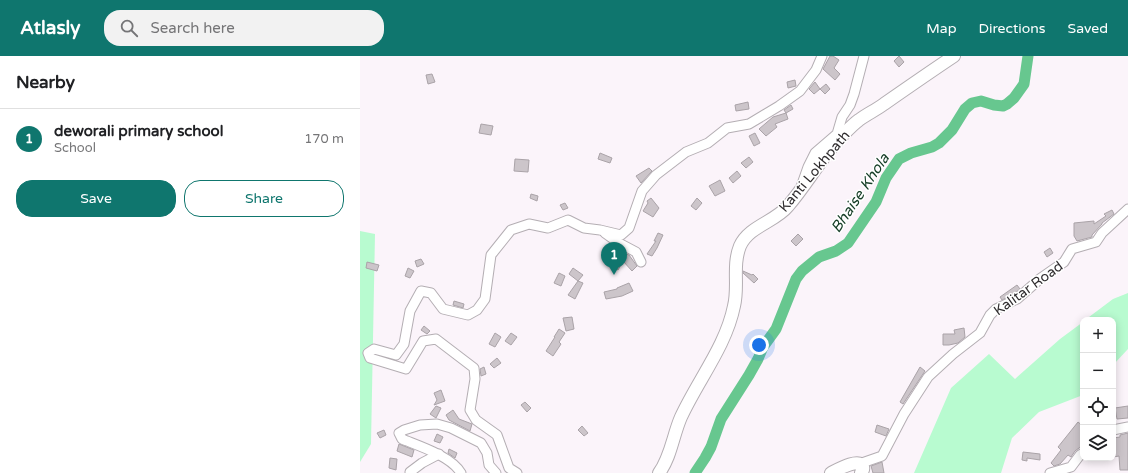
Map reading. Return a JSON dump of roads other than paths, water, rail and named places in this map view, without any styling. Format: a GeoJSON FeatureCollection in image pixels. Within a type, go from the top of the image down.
{"type":"FeatureCollection","features":[{"type":"Feature","properties":{"kind":"main road","name":"Kanti Lokhpath"},"geometry":{"type":"LineString","coordinates":[[659,473],[666,463],[681,418],[718,350],[727,328],[735,305],[736,263],[737,253],[741,244],[747,236],[759,226],[778,215],[788,207],[840,138],[858,120],[882,106],[954,56]]}},
{"type":"Feature","properties":{"kind":"main road"},"geometry":{"type":"LineString","coordinates":[[831,473],[850,464],[860,468]]}},
{"type":"Feature","properties":{"kind":"street"},"geometry":{"type":"LineString","coordinates":[[517,473],[509,468],[497,435],[476,420],[470,410],[475,379],[474,368],[436,339],[423,342],[406,369],[370,358],[368,353],[374,349],[396,355],[404,344],[410,311],[421,292],[431,293],[443,309],[468,314],[477,310],[486,299],[491,255],[511,230],[529,224],[548,228],[568,220],[584,228],[621,235],[629,228],[642,191],[656,175],[686,152],[708,143],[727,128],[749,124],[800,91],[816,70],[822,56]]}},
{"type":"Feature","properties":{"kind":"street"},"geometry":{"type":"LineString","coordinates":[[799,191],[815,153],[837,134],[842,117],[850,105],[854,94],[864,56]]}},
{"type":"Feature","properties":{"kind":"street","name":"Kalitar Road"},"geometry":{"type":"LineString","coordinates":[[860,468],[882,456],[904,414],[928,377],[953,354],[980,333],[990,315],[996,309],[1017,299],[1041,278],[1064,262],[1072,249],[1096,242],[1102,233],[1128,208]]}},
{"type":"Feature","properties":{"kind":"street"},"geometry":{"type":"LineString","coordinates":[[600,230],[636,252],[641,262]]}},
{"type":"Feature","properties":{"kind":"street"},"geometry":{"type":"LineString","coordinates":[[460,473],[458,469],[439,454],[402,439],[399,433],[420,425],[437,424],[451,428],[481,443],[489,464],[496,473]]}},
{"type":"Feature","properties":{"kind":"street"},"geometry":{"type":"LineString","coordinates":[[1116,429],[1128,426]]}},
{"type":"Feature","properties":{"kind":"street"},"geometry":{"type":"LineString","coordinates":[[410,472],[422,463],[439,454]]}},
{"type":"Feature","properties":{"kind":"street"},"geometry":{"type":"LineString","coordinates":[[1050,473],[1056,470],[1071,467],[1080,455]]}},
{"type":"Feature","properties":{"kind":"waterway","name":"Bhaise Khola"},"geometry":{"type":"LineString","coordinates":[[695,473],[711,447],[721,419],[749,375],[763,347],[776,329],[796,279],[802,271],[819,257],[836,251],[848,243],[876,202],[886,178],[899,159],[939,143],[952,130],[965,109],[972,103],[981,101],[1003,106],[1014,98],[1024,84],[1028,56]]}},
{"type":"Feature","properties":{"kind":"place","name":"deworali primary school"},"geometry":{"type":"Point","coordinates":[614,275]}}]}
